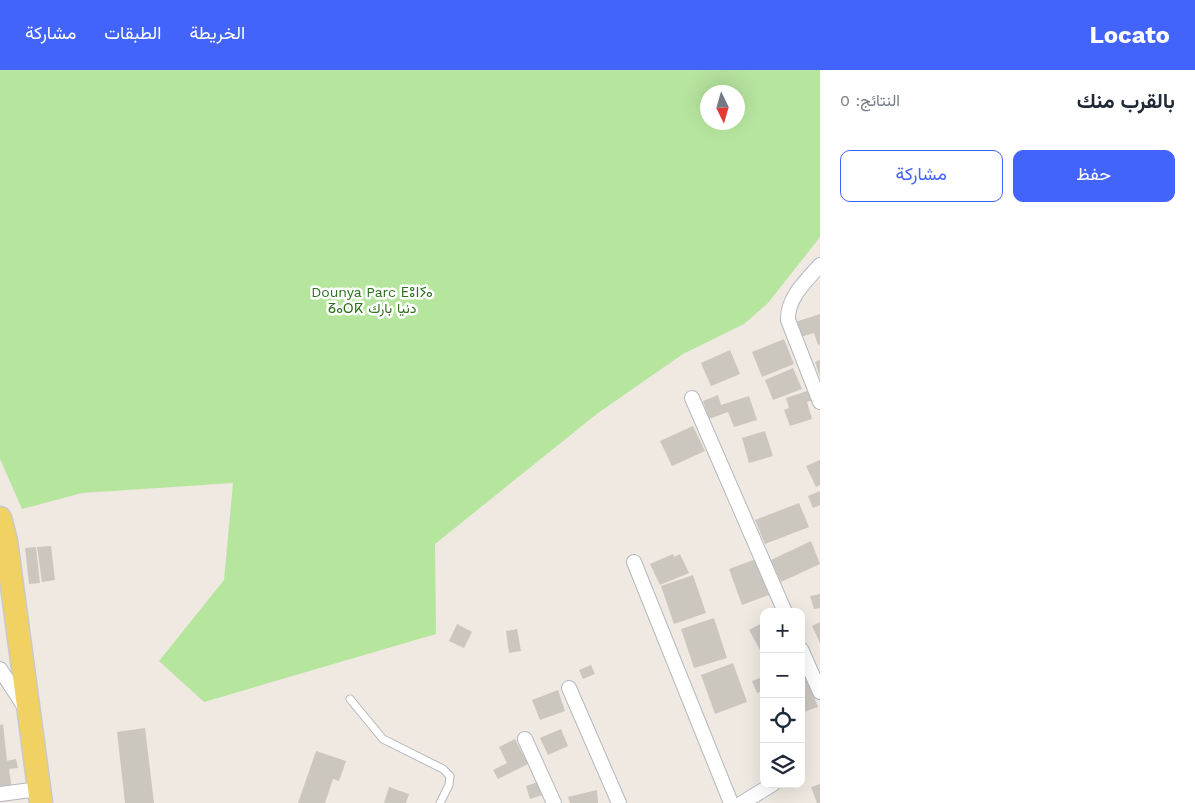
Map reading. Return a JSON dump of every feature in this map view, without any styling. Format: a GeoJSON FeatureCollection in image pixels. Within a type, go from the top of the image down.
{"type":"FeatureCollection","features":[{"type":"Feature","properties":{"kind":"main road"},"geometry":{"type":"LineString","coordinates":[[0,518],[6,541],[40,796]]}},
{"type":"Feature","properties":{"kind":"street"},"geometry":{"type":"LineString","coordinates":[[820,265],[794,297],[788,308],[788,320],[820,402]]}},
{"type":"Feature","properties":{"kind":"street"},"geometry":{"type":"LineString","coordinates":[[692,398],[783,608]]}},
{"type":"Feature","properties":{"kind":"street"},"geometry":{"type":"LineString","coordinates":[[634,562],[731,803]]}},
{"type":"Feature","properties":{"kind":"street"},"geometry":{"type":"LineString","coordinates":[[803,653],[820,692]]}},
{"type":"Feature","properties":{"kind":"street"},"geometry":{"type":"LineString","coordinates":[[0,669],[28,712]]}},
{"type":"Feature","properties":{"kind":"street"},"geometry":{"type":"LineString","coordinates":[[569,688],[620,803]]}},
{"type":"Feature","properties":{"kind":"street"},"geometry":{"type":"LineString","coordinates":[[525,739],[554,803]]}},
{"type":"Feature","properties":{"kind":"street"},"geometry":{"type":"LineString","coordinates":[[742,803],[766,788]]}},
{"type":"Feature","properties":{"kind":"street"},"geometry":{"type":"LineString","coordinates":[[0,794],[40,796]]}},
{"type":"Feature","properties":{"kind":"lane"},"geometry":{"type":"LineString","coordinates":[[350,699],[383,738],[443,769],[450,776],[449,785],[440,803]]}},
{"type":"Feature","properties":{"kind":"green space","name":"Dounya Parc ⴹⵓⵏⵢⴰ ⵒⴰⵔⴽ دنيا بارك"},"geometry":{"type":"Polygon","coordinates":[[[0,70],[820,70],[820,237],[768,303],[744,324],[683,354],[598,413],[435,544],[436,634],[204,702],[159,661],[224,580],[233,483],[82,493],[22,509],[0,459],[0,70]]]}},
{"type":"Feature","properties":{"kind":"building"},"geometry":{"type":"Polygon","coordinates":[[[820,314],[820,344],[818,345],[814,333],[800,337],[795,322],[820,314]]]}},
{"type":"Feature","properties":{"kind":"building"},"geometry":{"type":"Polygon","coordinates":[[[784,339],[794,364],[762,377],[752,352],[784,339]]]}},
{"type":"Feature","properties":{"kind":"building"},"geometry":{"type":"Polygon","coordinates":[[[730,350],[740,374],[711,386],[701,363],[730,350]]]}},
{"type":"Feature","properties":{"kind":"building"},"geometry":{"type":"Polygon","coordinates":[[[820,360],[820,377],[815,362],[820,360]]]}},
{"type":"Feature","properties":{"kind":"building"},"geometry":{"type":"Polygon","coordinates":[[[793,368],[802,389],[773,400],[765,380],[793,368]]]}},
{"type":"Feature","properties":{"kind":"building"},"geometry":{"type":"Polygon","coordinates":[[[810,390],[813,400],[807,402],[812,419],[790,426],[784,410],[789,408],[786,398],[810,390]]]}},
{"type":"Feature","properties":{"kind":"building"},"geometry":{"type":"Polygon","coordinates":[[[718,395],[721,405],[749,396],[757,420],[734,427],[728,412],[709,419],[703,401],[718,395]]]}},
{"type":"Feature","properties":{"kind":"building"},"geometry":{"type":"Polygon","coordinates":[[[693,426],[705,451],[672,466],[660,441],[693,426]]]}},
{"type":"Feature","properties":{"kind":"building"},"geometry":{"type":"Polygon","coordinates":[[[765,431],[773,456],[749,463],[742,438],[765,431]]]}},
{"type":"Feature","properties":{"kind":"building"},"geometry":{"type":"Polygon","coordinates":[[[820,460],[820,485],[816,487],[806,466],[820,460]]]}},
{"type":"Feature","properties":{"kind":"building"},"geometry":{"type":"Polygon","coordinates":[[[820,491],[820,505],[813,508],[808,496],[820,491]]]}},
{"type":"Feature","properties":{"kind":"building"},"geometry":{"type":"Polygon","coordinates":[[[799,503],[809,527],[765,544],[755,520],[799,503]]]}},
{"type":"Feature","properties":{"kind":"building"},"geometry":{"type":"Polygon","coordinates":[[[811,541],[820,564],[781,582],[771,560],[811,541]]]}},
{"type":"Feature","properties":{"kind":"building"},"geometry":{"type":"Polygon","coordinates":[[[51,546],[55,580],[42,582],[37,547],[51,546]]]}},
{"type":"Feature","properties":{"kind":"building"},"geometry":{"type":"Polygon","coordinates":[[[36,547],[40,583],[29,584],[25,548],[36,547]]]}},
{"type":"Feature","properties":{"kind":"building"},"geometry":{"type":"Polygon","coordinates":[[[673,554],[674,557],[680,554],[689,573],[660,585],[650,564],[673,554]]]}},
{"type":"Feature","properties":{"kind":"building"},"geometry":{"type":"Polygon","coordinates":[[[756,559],[769,595],[742,605],[729,569],[756,559]]]}},
{"type":"Feature","properties":{"kind":"building"},"geometry":{"type":"Polygon","coordinates":[[[693,575],[706,613],[674,624],[661,586],[693,575]]]}},
{"type":"Feature","properties":{"kind":"building"},"geometry":{"type":"Polygon","coordinates":[[[820,594],[820,608],[814,609],[810,596],[820,594]]]}},
{"type":"Feature","properties":{"kind":"building"},"geometry":{"type":"Polygon","coordinates":[[[714,618],[727,658],[694,668],[681,629],[714,618]]]}},
{"type":"Feature","properties":{"kind":"building"},"geometry":{"type":"Polygon","coordinates":[[[820,622],[820,643],[812,626],[820,622]]]}},
{"type":"Feature","properties":{"kind":"building"},"geometry":{"type":"Polygon","coordinates":[[[457,624],[472,632],[464,648],[449,641],[457,624]]]}},
{"type":"Feature","properties":{"kind":"building"},"geometry":{"type":"Polygon","coordinates":[[[760,624],[760,650],[749,630],[760,624]]]}},
{"type":"Feature","properties":{"kind":"building"},"geometry":{"type":"Polygon","coordinates":[[[517,629],[521,651],[509,653],[506,631],[517,629]]]}},
{"type":"Feature","properties":{"kind":"building"},"geometry":{"type":"Polygon","coordinates":[[[733,663],[747,702],[715,714],[701,675],[733,663]]]}},
{"type":"Feature","properties":{"kind":"building"},"geometry":{"type":"Polygon","coordinates":[[[591,665],[595,674],[583,679],[579,670],[591,665]]]}},
{"type":"Feature","properties":{"kind":"building"},"geometry":{"type":"Polygon","coordinates":[[[805,674],[818,707],[805,712],[805,674]]]}},
{"type":"Feature","properties":{"kind":"building"},"geometry":{"type":"Polygon","coordinates":[[[760,678],[760,692],[757,693],[752,681],[760,678]]]}},
{"type":"Feature","properties":{"kind":"building"},"geometry":{"type":"Polygon","coordinates":[[[558,690],[565,711],[540,720],[532,700],[558,690]]]}},
{"type":"Feature","properties":{"kind":"building"},"geometry":{"type":"Polygon","coordinates":[[[3,724],[7,761],[0,762],[0,725],[3,724]]]}},
{"type":"Feature","properties":{"kind":"building"},"geometry":{"type":"Polygon","coordinates":[[[145,728],[154,803],[125,803],[117,732],[145,728]]]}},
{"type":"Feature","properties":{"kind":"building"},"geometry":{"type":"Polygon","coordinates":[[[561,729],[568,746],[548,755],[540,738],[561,729]]]}},
{"type":"Feature","properties":{"kind":"building"},"geometry":{"type":"Polygon","coordinates":[[[515,739],[528,764],[498,779],[493,770],[507,763],[499,747],[515,739]]]}},
{"type":"Feature","properties":{"kind":"building"},"geometry":{"type":"Polygon","coordinates":[[[316,751],[346,761],[339,781],[333,779],[325,803],[298,803],[316,751]]]}},
{"type":"Feature","properties":{"kind":"building"},"geometry":{"type":"Polygon","coordinates":[[[16,759],[18,768],[9,769],[13,795],[0,797],[0,762],[16,759]]]}},
{"type":"Feature","properties":{"kind":"building"},"geometry":{"type":"Polygon","coordinates":[[[544,780],[549,793],[530,799],[526,786],[544,780]]]}},
{"type":"Feature","properties":{"kind":"building"},"geometry":{"type":"Polygon","coordinates":[[[820,784],[820,803],[817,803],[811,787],[820,784]]]}},
{"type":"Feature","properties":{"kind":"building"},"geometry":{"type":"Polygon","coordinates":[[[389,787],[409,794],[406,803],[384,803],[389,787]]]}},
{"type":"Feature","properties":{"kind":"building"},"geometry":{"type":"Polygon","coordinates":[[[597,790],[598,803],[570,803],[568,797],[597,790]]]}}]}
